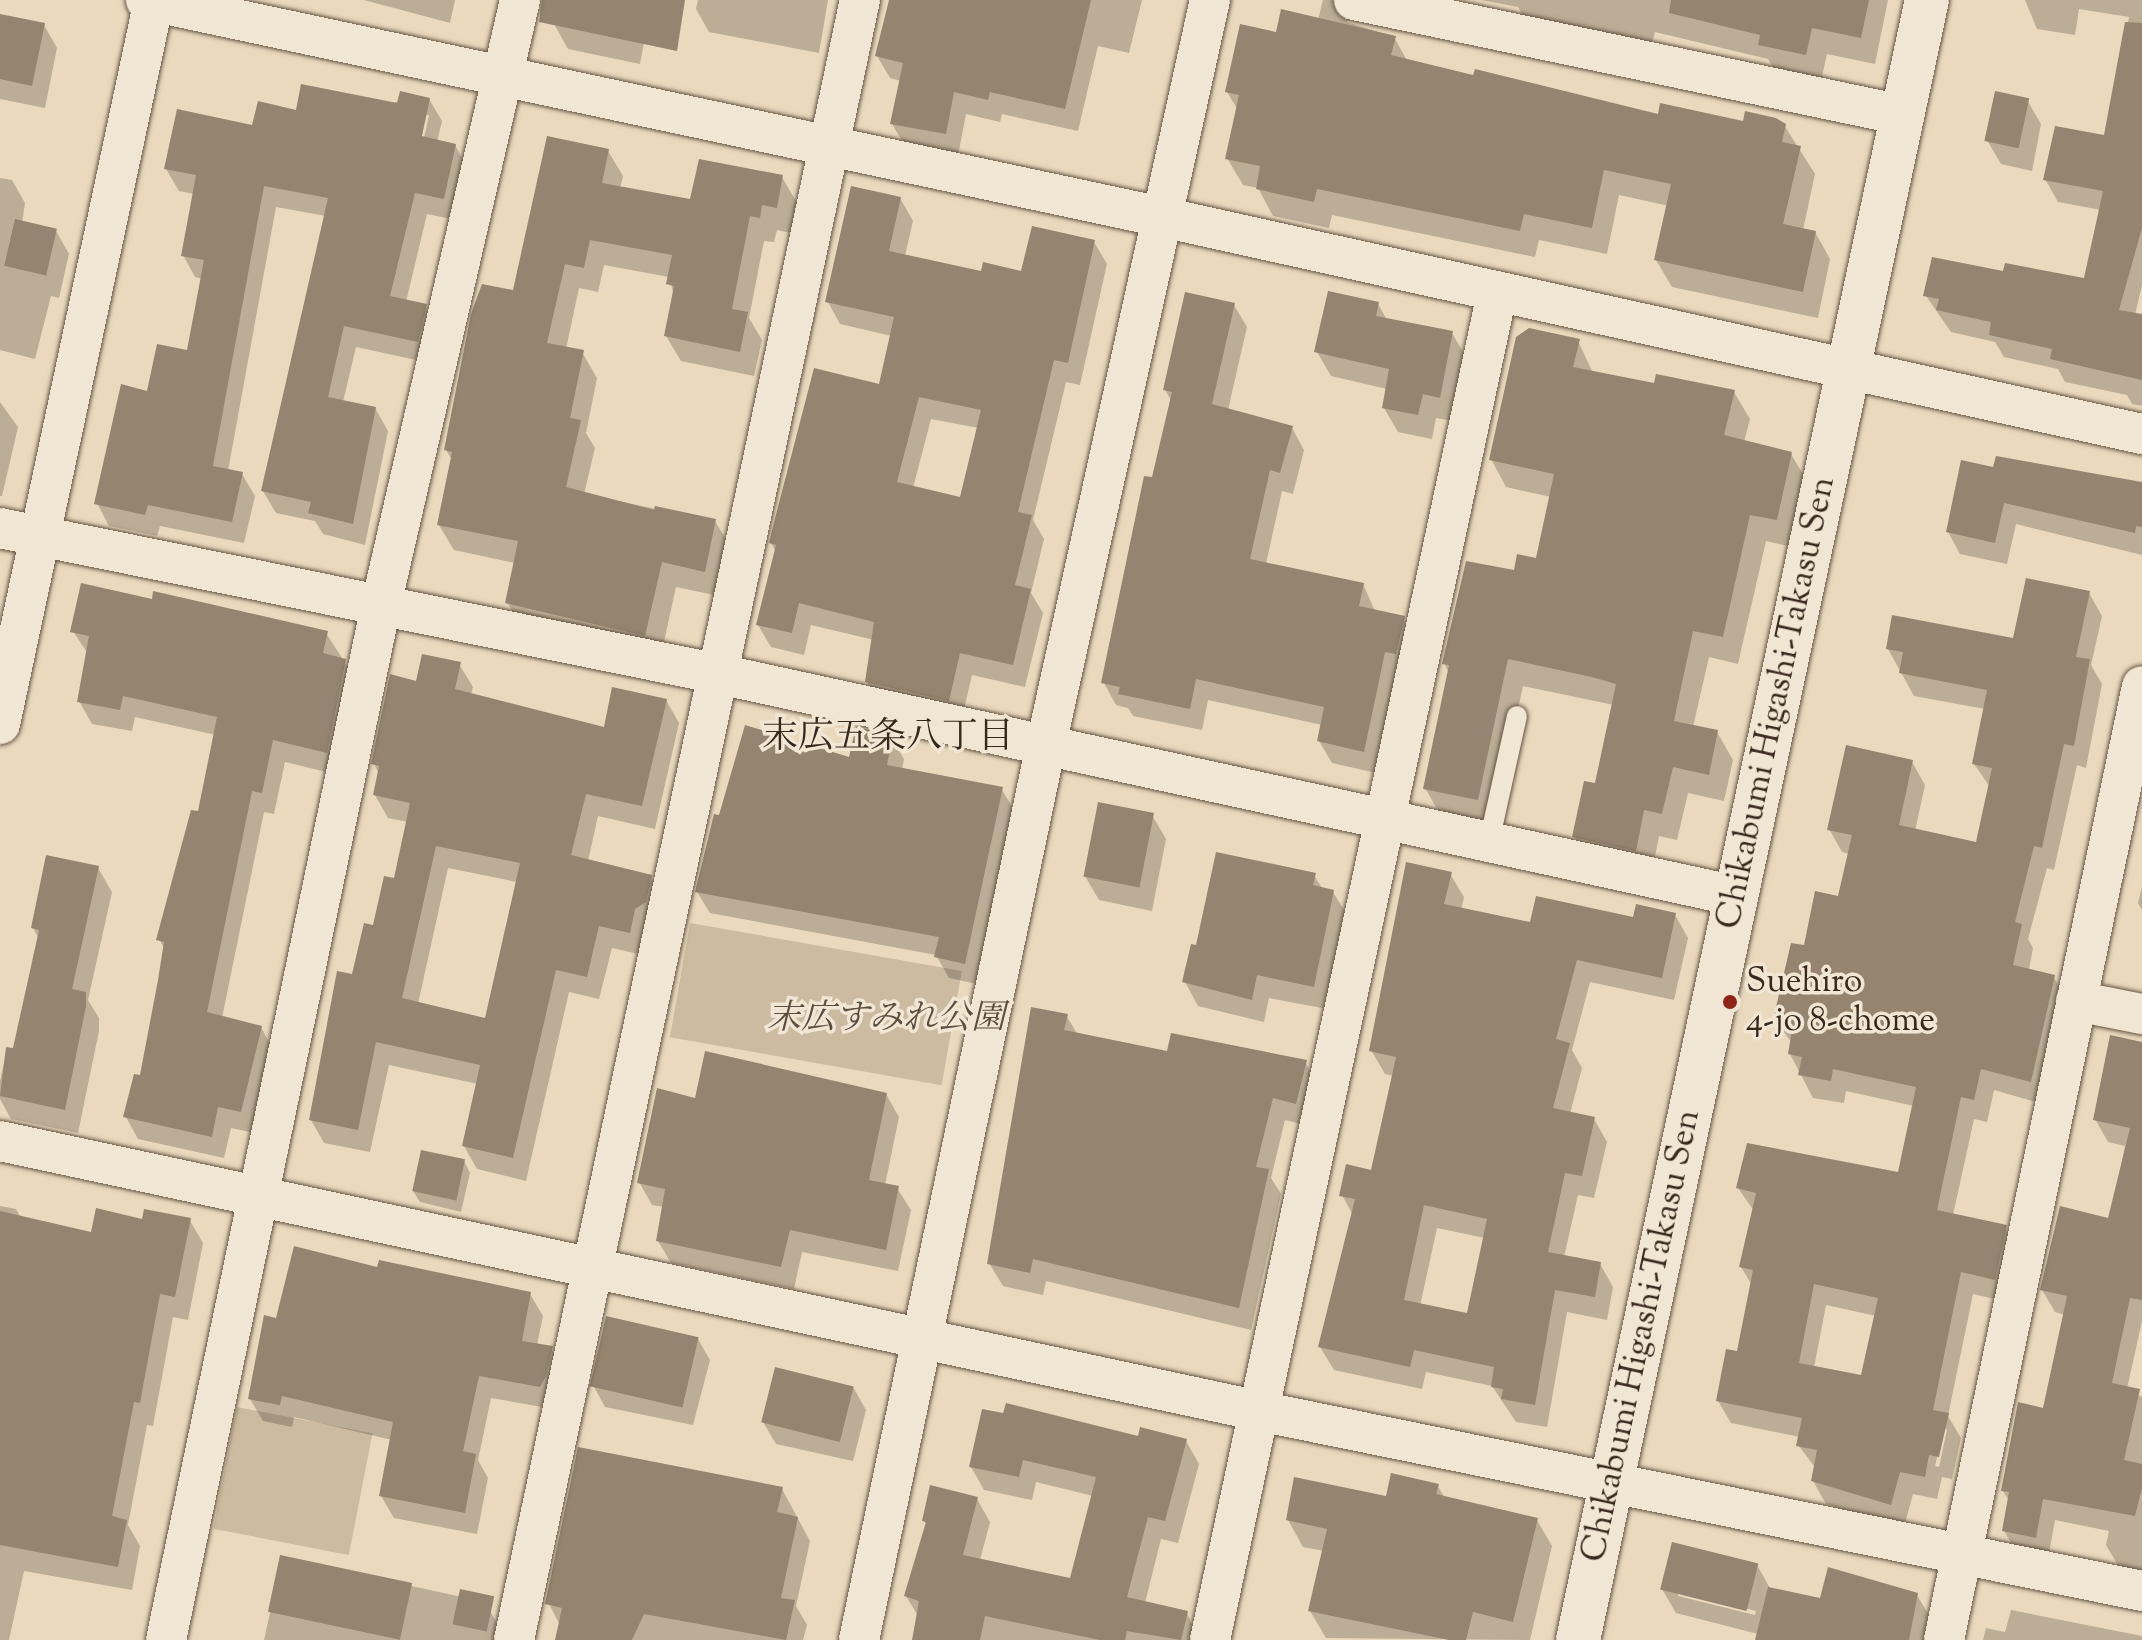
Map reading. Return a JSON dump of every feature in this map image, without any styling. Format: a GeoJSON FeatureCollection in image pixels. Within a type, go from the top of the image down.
{"type":"FeatureCollection","features":[{"type":"Feature","properties":{"kind":"street"},"geometry":{"type":"LineString","coordinates":[[166,1640],[381,605],[520,0]]}},
{"type":"Feature","properties":{"kind":"street"},"geometry":{"type":"LineString","coordinates":[[514,1640],[589,1265],[719,674],[860,0]]}},
{"type":"Feature","properties":{"kind":"street"},"geometry":{"type":"LineString","coordinates":[[859,1640],[1046,745],[1210,0]]}},
{"type":"Feature","properties":{"kind":"street"},"geometry":{"type":"LineString","coordinates":[[1354,0],[1902,115]]}},
{"type":"Feature","properties":{"kind":"street","name":"Chikabumi Higashi-Takasu Sen"},"geometry":{"type":"LineString","coordinates":[[1578,1640],[1927,0]]}},
{"type":"Feature","properties":{"kind":"street"},"geometry":{"type":"LineString","coordinates":[[0,724],[151,1],[504,79],[1162,217],[2142,434]]}},
{"type":"Feature","properties":{"kind":"street"},"geometry":{"type":"LineString","coordinates":[[1210,1640],[1382,819],[1497,293]]}},
{"type":"Feature","properties":{"kind":"street"},"geometry":{"type":"LineString","coordinates":[[0,528],[719,674],[1736,896]]}},
{"type":"Feature","properties":{"kind":"street"},"geometry":{"type":"LineString","coordinates":[[1944,1640],[2142,686]]}},
{"type":"Feature","properties":{"kind":"street"},"geometry":{"type":"LineString","coordinates":[[2076,1001],[2142,1014]]}},
{"type":"Feature","properties":{"kind":"street"},"geometry":{"type":"LineString","coordinates":[[0,1141],[924,1336],[1259,1411],[2142,1591]]}},
{"type":"Feature","properties":{"kind":"lane"},"geometry":{"type":"LineString","coordinates":[[1489,842],[1517,716]]}},
{"type":"Feature","properties":{"kind":"green space","name":"末広すみれ公園"},"geometry":{"type":"Polygon","coordinates":[[[690,923],[962,971],[942,1085],[670,1037],[690,923]]]}},
{"type":"Feature","properties":{"kind":"green space"},"geometry":{"type":"Polygon","coordinates":[[[237,1407],[372,1433],[349,1555],[213,1529],[237,1407]]]}},
{"type":"Feature","properties":{"kind":"building"},"geometry":{"type":"Polygon","coordinates":[[[542,0],[685,0],[677,51],[539,22],[542,0]]]}},
{"type":"Feature","properties":{"kind":"building"},"geometry":{"type":"Polygon","coordinates":[[[889,0],[1091,0],[1065,109],[990,92],[988,100],[954,92],[946,134],[890,124],[903,63],[875,56],[889,0]]]}},
{"type":"Feature","properties":{"kind":"building"},"geometry":{"type":"Polygon","coordinates":[[[1671,0],[1869,0],[1861,38],[1812,28],[1806,55],[1758,45],[1760,35],[1669,13],[1671,0]]]}},
{"type":"Feature","properties":{"kind":"building"},"geometry":{"type":"Polygon","coordinates":[[[1281,9],[1396,36],[1391,55],[1473,75],[1475,69],[1658,114],[1660,103],[1743,121],[1745,111],[1776,118],[1786,124],[1782,142],[1801,146],[1783,224],[1816,231],[1803,292],[1654,260],[1671,184],[1604,170],[1592,228],[1524,214],[1520,231],[1317,189],[1314,202],[1256,189],[1260,166],[1225,159],[1239,95],[1225,92],[1240,24],[1276,32],[1281,9]]]}},
{"type":"Feature","properties":{"kind":"building"},"geometry":{"type":"Polygon","coordinates":[[[0,14],[45,23],[32,86],[0,79],[0,14]]]}},
{"type":"Feature","properties":{"kind":"building"},"geometry":{"type":"Polygon","coordinates":[[[2125,22],[2142,23],[2142,228],[2119,310],[2142,314],[2142,380],[2050,359],[2052,349],[1989,335],[1991,322],[1936,310],[1939,299],[1923,296],[1932,257],[2003,271],[2005,263],[2084,278],[2103,191],[2043,180],[2055,126],[2104,135],[2125,22]]]}},
{"type":"Feature","properties":{"kind":"building"},"geometry":{"type":"Polygon","coordinates":[[[301,84],[397,103],[400,91],[430,98],[422,136],[456,144],[444,199],[415,193],[390,296],[427,304],[418,342],[344,326],[328,397],[376,407],[353,524],[308,513],[311,502],[261,491],[328,198],[264,186],[213,466],[243,472],[232,522],[148,505],[145,515],[94,504],[121,384],[147,391],[157,344],[187,350],[204,260],[181,256],[196,175],[164,169],[177,109],[252,125],[258,101],[296,110],[301,84]]]}},
{"type":"Feature","properties":{"kind":"building"},"geometry":{"type":"Polygon","coordinates":[[[1995,91],[2029,98],[2019,148],[1984,141],[1995,91]]]}},
{"type":"Feature","properties":{"kind":"building"},"geometry":{"type":"Polygon","coordinates":[[[547,136],[609,149],[602,183],[690,199],[699,159],[783,175],[777,208],[762,205],[760,218],[750,216],[732,309],[748,312],[740,352],[664,336],[674,286],[666,284],[672,255],[590,240],[584,268],[565,264],[547,343],[584,350],[570,418],[581,420],[566,487],[654,510],[655,506],[716,519],[705,572],[662,562],[645,636],[505,603],[518,541],[437,525],[452,452],[444,450],[471,314],[482,284],[513,290],[547,136]]]}},
{"type":"Feature","properties":{"kind":"building"},"geometry":{"type":"Polygon","coordinates":[[[851,186],[901,197],[889,251],[981,271],[983,262],[1021,271],[1032,226],[1095,240],[1068,363],[1054,360],[1018,512],[1032,515],[1015,585],[1031,589],[1013,665],[960,653],[949,701],[865,682],[874,622],[799,603],[792,633],[756,625],[776,545],[769,543],[814,368],[879,384],[894,317],[825,302],[851,186]],[[919,397],[897,482],[960,497],[981,410],[919,397]]]}},
{"type":"Feature","properties":{"kind":"building"},"geometry":{"type":"Polygon","coordinates":[[[15,219],[57,229],[46,275],[4,266],[15,219]]]}},
{"type":"Feature","properties":{"kind":"building"},"geometry":{"type":"Polygon","coordinates":[[[1328,291],[1379,302],[1376,316],[1453,331],[1440,398],[1423,394],[1418,415],[1382,408],[1389,369],[1314,352],[1328,291]]]}},
{"type":"Feature","properties":{"kind":"building"},"geometry":{"type":"Polygon","coordinates":[[[1185,292],[1235,303],[1212,404],[1293,426],[1280,473],[1270,470],[1250,559],[1364,583],[1359,606],[1405,616],[1396,654],[1385,652],[1364,752],[1317,741],[1324,707],[1196,679],[1190,709],[1118,694],[1120,687],[1101,683],[1144,476],[1152,477],[1172,392],[1163,390],[1185,292]]]}},
{"type":"Feature","properties":{"kind":"building"},"geometry":{"type":"Polygon","coordinates":[[[1529,328],[1580,339],[1573,367],[1654,383],[1656,374],[1735,390],[1724,435],[1792,452],[1777,520],[1750,515],[1723,637],[1693,631],[1674,721],[1718,730],[1709,775],[1673,767],[1662,814],[1644,810],[1636,851],[1572,837],[1584,781],[1595,783],[1616,684],[1592,677],[1508,659],[1478,800],[1423,789],[1449,665],[1442,664],[1466,561],[1514,570],[1517,554],[1536,558],[1554,474],[1489,460],[1516,337],[1529,328]]]}},
{"type":"Feature","properties":{"kind":"building"},"geometry":{"type":"Polygon","coordinates":[[[1996,456],[2142,482],[2142,527],[2136,526],[2135,533],[2004,503],[1995,543],[1946,532],[1961,460],[1993,467],[1996,456]]]}},
{"type":"Feature","properties":{"kind":"building"},"geometry":{"type":"Polygon","coordinates":[[[2026,578],[2090,591],[2076,657],[2090,659],[2074,746],[2064,744],[2042,848],[2034,846],[2015,922],[2022,924],[2013,965],[2055,975],[2031,1082],[1981,1069],[1974,1100],[1961,1097],[1937,1210],[2007,1225],[1995,1280],[1961,1272],[1933,1410],[1949,1413],[1939,1457],[1929,1455],[1925,1477],[1900,1472],[1891,1505],[1811,1481],[1817,1450],[1796,1446],[1802,1418],[1716,1401],[1726,1349],[1737,1351],[1753,1270],[1739,1267],[1756,1193],[1736,1188],[1747,1143],[1898,1172],[1916,1087],[1833,1069],[1831,1081],[1798,1075],[1802,1057],[1788,1054],[1793,1024],[1773,1020],[1791,943],[1804,945],[1815,891],[1838,896],[1852,835],[1827,830],[1846,745],[1913,760],[1899,825],[1976,842],[1992,768],[1972,764],[1987,690],[1899,673],[1903,652],[1886,649],[1892,615],[2013,638],[2026,578]],[[1814,1284],[1799,1363],[1861,1375],[1878,1298],[1814,1284]]]}},
{"type":"Feature","properties":{"kind":"building"},"geometry":{"type":"Polygon","coordinates":[[[81,583],[152,599],[153,591],[328,631],[323,653],[346,659],[327,753],[273,740],[262,793],[252,791],[207,1012],[262,1026],[241,1112],[218,1107],[212,1137],[123,1117],[134,1074],[140,1075],[158,980],[164,942],[156,940],[191,810],[198,811],[217,717],[123,696],[120,710],[77,702],[89,636],[70,632],[81,583]]]}},
{"type":"Feature","properties":{"kind":"building"},"geometry":{"type":"Polygon","coordinates":[[[422,654],[461,662],[455,689],[604,727],[612,687],[667,699],[642,806],[586,794],[571,855],[652,875],[646,902],[635,909],[630,933],[599,926],[587,977],[556,970],[513,1158],[462,1146],[480,1065],[376,1042],[358,1130],[309,1120],[337,971],[352,974],[364,923],[373,925],[384,876],[394,878],[410,803],[373,795],[379,766],[371,764],[390,674],[416,681],[422,654]],[[436,846],[402,998],[485,1018],[520,863],[436,846]]]}},
{"type":"Feature","properties":{"kind":"building"},"geometry":{"type":"Polygon","coordinates":[[[745,725],[849,757],[856,727],[893,735],[887,765],[1003,787],[965,964],[934,957],[939,937],[695,892],[714,814],[719,815],[745,725]]]}},
{"type":"Feature","properties":{"kind":"building"},"geometry":{"type":"Polygon","coordinates":[[[1098,802],[1154,813],[1139,887],[1083,877],[1098,802]]]}},
{"type":"Feature","properties":{"kind":"building"},"geometry":{"type":"Polygon","coordinates":[[[1216,852],[1316,873],[1313,885],[1334,890],[1314,987],[1257,975],[1252,1000],[1182,982],[1191,944],[1196,945],[1216,852]]]}},
{"type":"Feature","properties":{"kind":"building"},"geometry":{"type":"Polygon","coordinates":[[[46,855],[99,866],[72,989],[86,992],[86,1006],[65,1110],[0,1096],[6,1047],[13,1048],[39,930],[31,928],[46,855]]]}},
{"type":"Feature","properties":{"kind":"building"},"geometry":{"type":"Polygon","coordinates":[[[1406,862],[1452,872],[1444,904],[1530,922],[1536,896],[1633,917],[1636,904],[1676,913],[1662,978],[1577,960],[1556,1039],[1570,1043],[1553,1108],[1595,1117],[1582,1176],[1565,1173],[1548,1252],[1601,1262],[1595,1297],[1555,1290],[1535,1405],[1501,1399],[1503,1389],[1491,1387],[1494,1367],[1414,1350],[1410,1367],[1318,1347],[1355,1199],[1339,1196],[1346,1164],[1371,1170],[1396,1057],[1369,1051],[1406,862]],[[1424,1205],[1404,1300],[1467,1313],[1487,1219],[1424,1205]]]}},
{"type":"Feature","properties":{"kind":"building"},"geometry":{"type":"Polygon","coordinates":[[[1031,1007],[1068,1014],[1064,1030],[1167,1051],[1171,1033],[1307,1060],[1296,1104],[1273,1098],[1256,1167],[1269,1169],[1239,1308],[1033,1259],[1030,1273],[987,1264],[1031,1007]]]}},
{"type":"Feature","properties":{"kind":"building"},"geometry":{"type":"Polygon","coordinates":[[[2110,1035],[2142,1042],[2142,1300],[2130,1298],[2112,1383],[2140,1389],[2124,1460],[2142,1464],[2142,1488],[2135,1516],[2043,1499],[2036,1538],[2002,1531],[2009,1492],[2001,1491],[2018,1402],[2043,1408],[2067,1296],[2040,1290],[2060,1206],[2108,1218],[2130,1128],[2093,1120],[2110,1035]]]}},
{"type":"Feature","properties":{"kind":"building"},"geometry":{"type":"Polygon","coordinates":[[[705,1051],[887,1093],[869,1180],[899,1186],[886,1250],[790,1230],[781,1267],[656,1241],[665,1189],[637,1183],[657,1088],[695,1098],[705,1051]]]}},
{"type":"Feature","properties":{"kind":"building"},"geometry":{"type":"Polygon","coordinates":[[[421,1150],[465,1159],[456,1200],[412,1191],[421,1150]]]}},
{"type":"Feature","properties":{"kind":"building"},"geometry":{"type":"Polygon","coordinates":[[[96,1208],[142,1219],[144,1209],[191,1218],[175,1297],[160,1294],[140,1403],[134,1402],[112,1516],[127,1520],[118,1567],[0,1545],[0,1211],[91,1232],[96,1208]]]}},
{"type":"Feature","properties":{"kind":"building"},"geometry":{"type":"Polygon","coordinates":[[[294,1246],[377,1267],[379,1260],[531,1292],[522,1341],[553,1346],[546,1376],[540,1387],[479,1376],[463,1451],[476,1454],[465,1513],[379,1496],[393,1422],[282,1396],[280,1405],[248,1399],[264,1315],[276,1318],[294,1246]]]}},
{"type":"Feature","properties":{"kind":"building"},"geometry":{"type":"Polygon","coordinates":[[[606,1316],[699,1337],[682,1408],[590,1386],[606,1316]]]}},
{"type":"Feature","properties":{"kind":"building"},"geometry":{"type":"Polygon","coordinates":[[[775,1367],[854,1387],[840,1442],[761,1422],[775,1367]]]}},
{"type":"Feature","properties":{"kind":"building"},"geometry":{"type":"Polygon","coordinates":[[[1006,1403],[1138,1436],[1140,1427],[1187,1439],[1165,1521],[1148,1517],[1127,1597],[1188,1611],[1181,1640],[1127,1631],[1125,1640],[1100,1640],[985,1616],[980,1640],[912,1640],[919,1601],[904,1596],[926,1522],[922,1521],[930,1485],[978,1497],[963,1555],[1070,1578],[1096,1477],[1023,1460],[1019,1477],[969,1467],[982,1409],[1003,1413],[1006,1403]]]}},
{"type":"Feature","properties":{"kind":"building"},"geometry":{"type":"Polygon","coordinates":[[[578,1447],[783,1487],[777,1512],[798,1517],[781,1598],[795,1600],[786,1640],[644,1614],[632,1640],[555,1640],[562,1608],[545,1604],[578,1447]]]}},
{"type":"Feature","properties":{"kind":"building"},"geometry":{"type":"Polygon","coordinates":[[[1391,1473],[1439,1484],[1436,1494],[1538,1518],[1513,1622],[1473,1612],[1466,1640],[1449,1640],[1308,1611],[1327,1529],[1286,1520],[1294,1477],[1386,1496],[1391,1473]]]}},
{"type":"Feature","properties":{"kind":"building"},"geometry":{"type":"Polygon","coordinates":[[[1672,1542],[1758,1564],[1747,1611],[1660,1590],[1672,1542]]]}},
{"type":"Feature","properties":{"kind":"building"},"geometry":{"type":"Polygon","coordinates":[[[280,1555],[412,1583],[400,1640],[268,1612],[280,1555]]]}},
{"type":"Feature","properties":{"kind":"building"},"geometry":{"type":"Polygon","coordinates":[[[1828,1567],[1918,1593],[1909,1640],[1755,1640],[1768,1587],[1820,1598],[1828,1567]]]}},
{"type":"Feature","properties":{"kind":"building"},"geometry":{"type":"Polygon","coordinates":[[[460,1589],[494,1596],[487,1631],[453,1624],[460,1589]]]}},
{"type":"Feature","properties":{"kind":"place","name":"Suehiro 4-jo 8-chome"},"geometry":{"type":"Point","coordinates":[1730,1002]}},
{"type":"Feature","properties":{"kind":"district","name":"末広五条八丁目"},"geometry":{"type":"Point","coordinates":[888,739]}}]}
